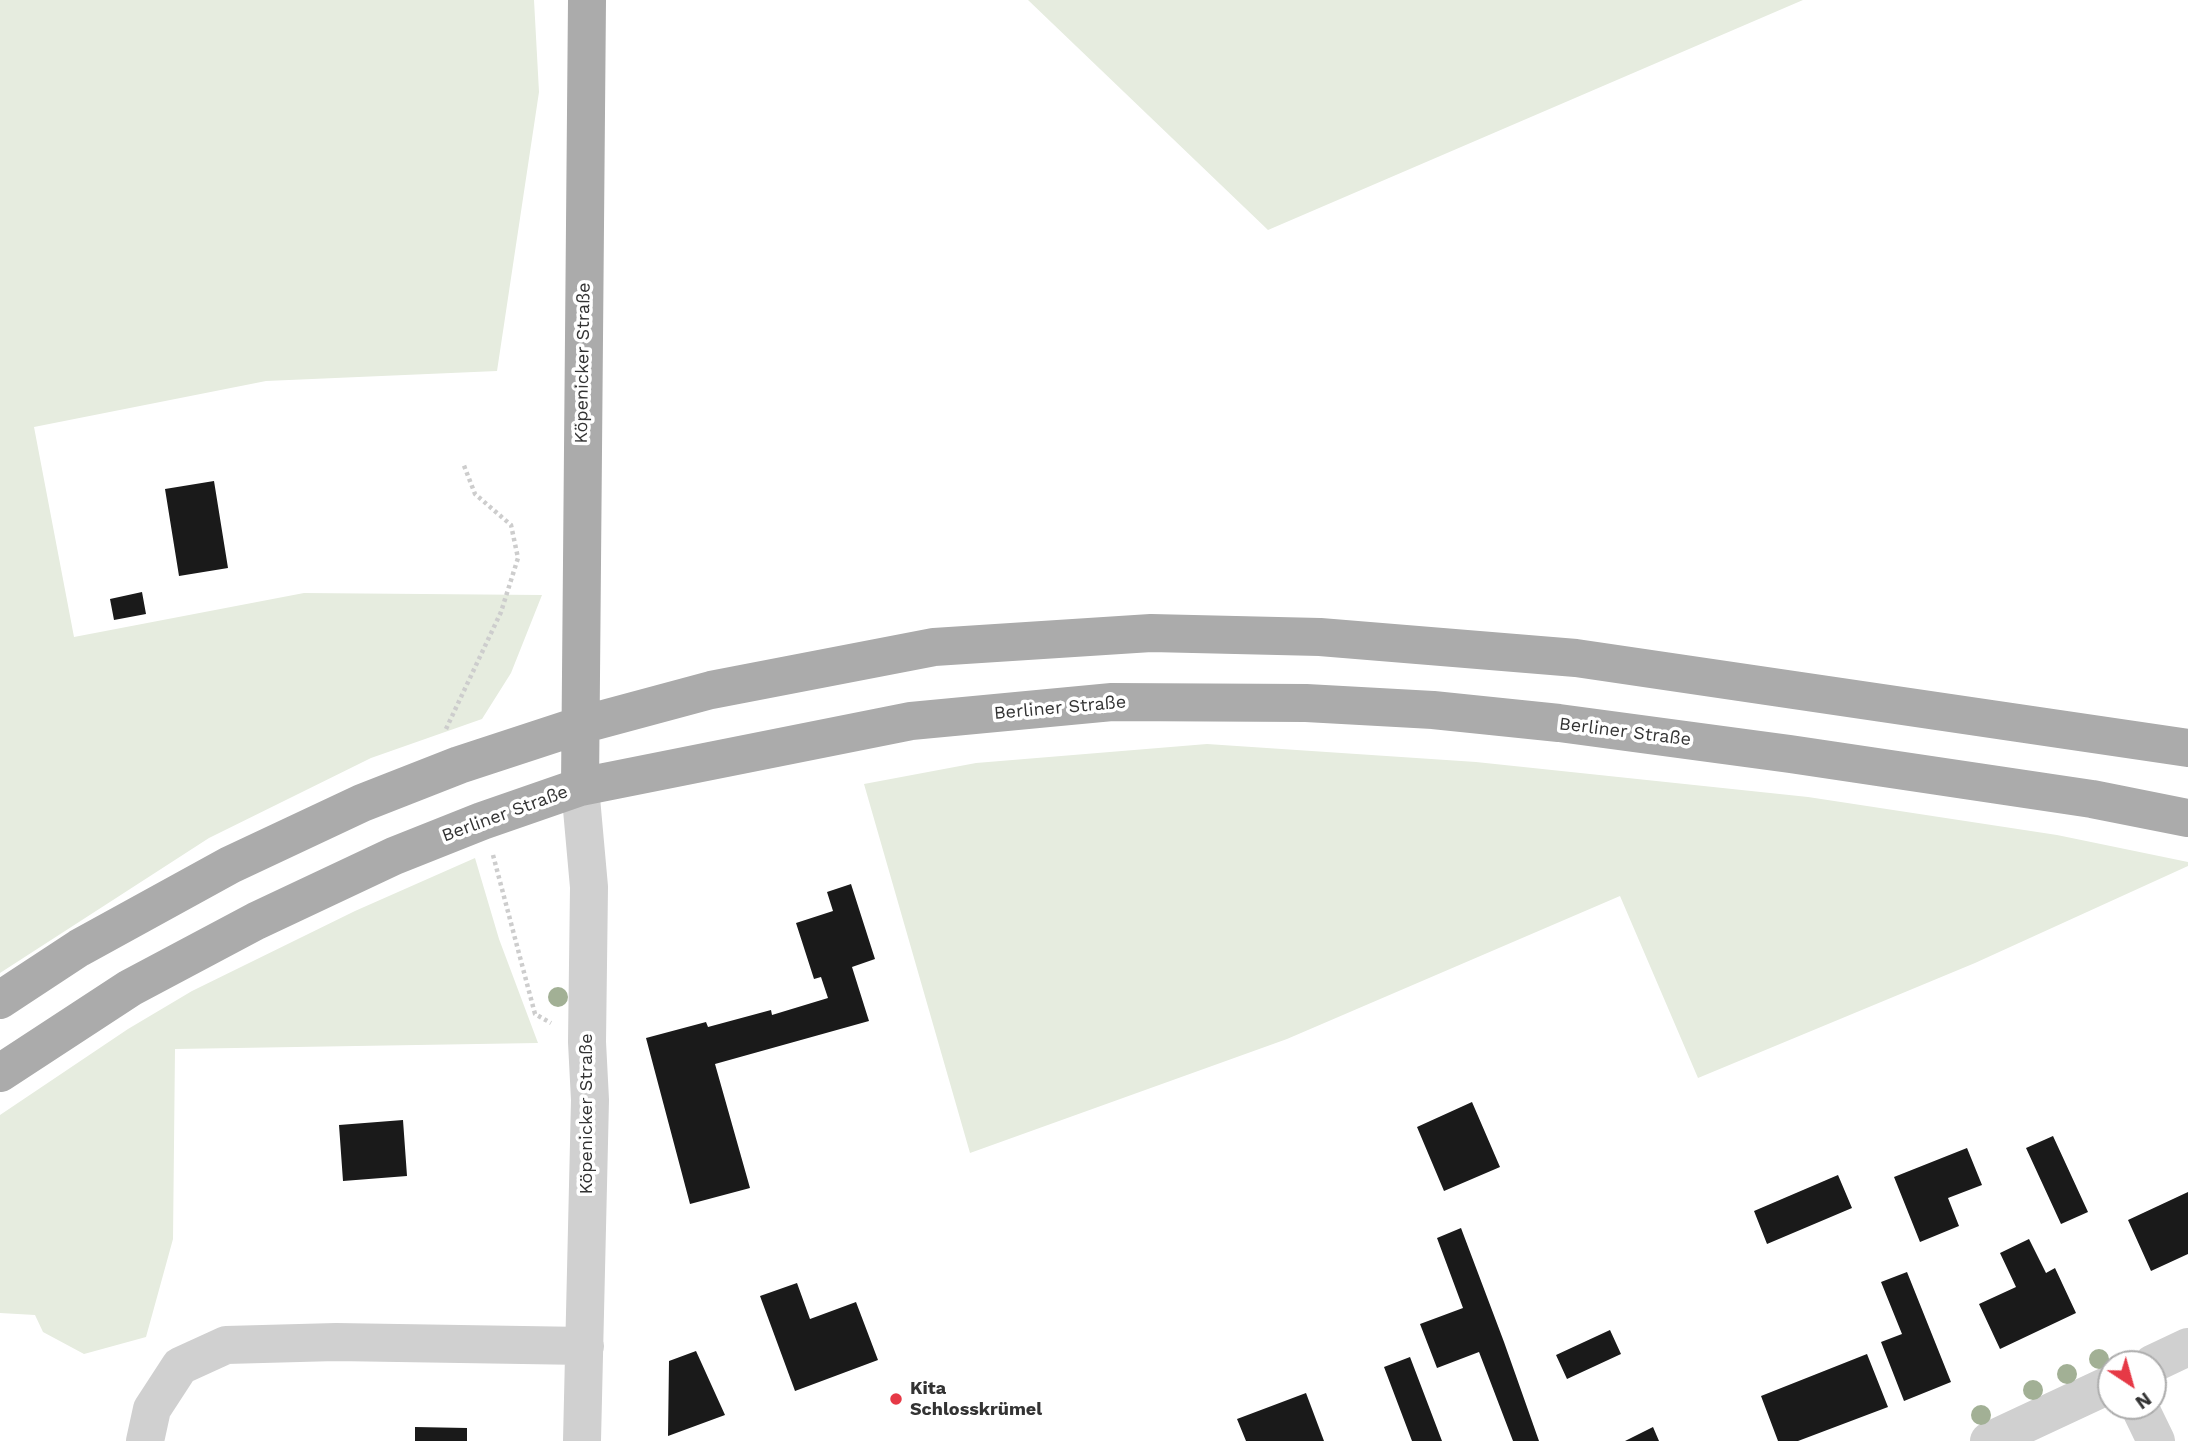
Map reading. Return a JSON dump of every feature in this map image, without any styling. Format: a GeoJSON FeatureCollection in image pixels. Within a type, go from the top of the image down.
{"type":"FeatureCollection","features":[{"type":"Feature","properties":{"kind":"main road","name":"Köpenicker Straße"},"geometry":{"type":"LineString","coordinates":[[580,787],[587,0]]}},
{"type":"Feature","properties":{"kind":"main road"},"geometry":{"type":"LineString","coordinates":[[0,1000],[79,948],[230,865],[410,784],[581,725],[711,691],[934,647],[1151,633],[1320,637],[1576,658],[2188,748]]}},
{"type":"Feature","properties":{"kind":"main road","name":"Berliner Straße"},"geometry":{"type":"LineString","coordinates":[[0,1073],[130,988],[256,921],[394,856],[481,821],[580,787],[911,721],[1112,702],[1306,703],[1433,710],[1573,725],[1886,768],[2188,818]]}},
{"type":"Feature","properties":{"kind":"street","name":"Köpenicker Straße"},"geometry":{"type":"LineString","coordinates":[[580,787],[589,887],[587,1042],[590,1100],[582,1441]]}},
{"type":"Feature","properties":{"kind":"street"},"geometry":{"type":"LineString","coordinates":[[145,1441],[152,1409],[180,1366],[226,1345],[336,1342],[585,1346]]}},
{"type":"Feature","properties":{"kind":"street"},"geometry":{"type":"LineString","coordinates":[[2167,1357],[2188,1347]]}},
{"type":"Feature","properties":{"kind":"street"},"geometry":{"type":"LineString","coordinates":[[1989,1441],[2097,1391]]}},
{"type":"Feature","properties":{"kind":"street"},"geometry":{"type":"LineString","coordinates":[[2145,1420],[2156,1441]]}},
{"type":"Feature","properties":{"kind":"path"},"geometry":{"type":"LineString","coordinates":[[463,463],[475,494],[511,525],[518,558],[501,612],[477,664]]}},
{"type":"Feature","properties":{"kind":"path"},"geometry":{"type":"LineString","coordinates":[[500,884],[535,1014],[587,1042]]}},
{"type":"Feature","properties":{"kind":"shaded area"},"geometry":{"type":"Polygon","coordinates":[[[0,0],[534,0],[539,92],[497,371],[266,381],[34,427],[74,637],[304,593],[542,595],[511,673],[482,719],[371,758],[209,838],[0,973],[0,0]]]}},
{"type":"Feature","properties":{"kind":"shaded area"},"geometry":{"type":"Polygon","coordinates":[[[1028,0],[1803,0],[1268,230],[1028,0]]]}},
{"type":"Feature","properties":{"kind":"shaded area"},"geometry":{"type":"Polygon","coordinates":[[[1207,744],[1476,762],[1808,797],[2057,835],[2188,862],[2188,866],[1975,963],[1698,1078],[1620,896],[1287,1039],[970,1153],[864,784],[976,763],[1207,744]]]}},
{"type":"Feature","properties":{"kind":"shaded area"},"geometry":{"type":"Polygon","coordinates":[[[475,858],[499,939],[538,1043],[175,1049],[173,1239],[146,1337],[84,1354],[43,1332],[35,1315],[0,1313],[0,1115],[128,1029],[192,991],[355,911],[475,858]]]}},
{"type":"Feature","properties":{"kind":"building"},"geometry":{"type":"Polygon","coordinates":[[[214,481],[228,568],[179,576],[165,489],[214,481]]]}},
{"type":"Feature","properties":{"kind":"building"},"geometry":{"type":"Polygon","coordinates":[[[142,592],[146,614],[114,620],[110,599],[142,592]]]}},
{"type":"Feature","properties":{"kind":"building"},"geometry":{"type":"Polygon","coordinates":[[[851,884],[875,959],[852,967],[869,1021],[715,1064],[750,1188],[690,1204],[646,1038],[706,1022],[708,1027],[771,1010],[772,1015],[828,998],[821,977],[814,979],[796,923],[833,911],[827,892],[851,884]]]}},
{"type":"Feature","properties":{"kind":"building"},"geometry":{"type":"Polygon","coordinates":[[[1472,1102],[1500,1167],[1444,1191],[1417,1127],[1472,1102]]]}},
{"type":"Feature","properties":{"kind":"building"},"geometry":{"type":"Polygon","coordinates":[[[403,1120],[407,1176],[343,1181],[339,1125],[403,1120]]]}},
{"type":"Feature","properties":{"kind":"building"},"geometry":{"type":"Polygon","coordinates":[[[2053,1136],[2088,1212],[2061,1224],[2026,1148],[2053,1136]]]}},
{"type":"Feature","properties":{"kind":"building"},"geometry":{"type":"Polygon","coordinates":[[[1967,1148],[1982,1185],[1948,1198],[1959,1226],[1920,1242],[1894,1177],[1967,1148]]]}},
{"type":"Feature","properties":{"kind":"building"},"geometry":{"type":"Polygon","coordinates":[[[1838,1175],[1852,1208],[1767,1244],[1754,1211],[1838,1175]]]}},
{"type":"Feature","properties":{"kind":"building"},"geometry":{"type":"Polygon","coordinates":[[[2188,1192],[2188,1254],[2151,1271],[2128,1220],[2188,1192]]]}},
{"type":"Feature","properties":{"kind":"building"},"geometry":{"type":"Polygon","coordinates":[[[1461,1228],[1539,1441],[1513,1441],[1479,1352],[1437,1368],[1420,1324],[1463,1308],[1437,1238],[1461,1228]]]}},
{"type":"Feature","properties":{"kind":"building"},"geometry":{"type":"Polygon","coordinates":[[[2029,1239],[2046,1273],[2055,1268],[2076,1313],[2000,1349],[1979,1304],[2016,1287],[2000,1253],[2029,1239]]]}},
{"type":"Feature","properties":{"kind":"building"},"geometry":{"type":"Polygon","coordinates":[[[1907,1272],[1951,1382],[1904,1401],[1881,1342],[1902,1334],[1881,1282],[1907,1272]]]}},
{"type":"Feature","properties":{"kind":"building"},"geometry":{"type":"Polygon","coordinates":[[[797,1283],[810,1319],[856,1302],[878,1360],[795,1391],[760,1296],[797,1283]]]}},
{"type":"Feature","properties":{"kind":"building"},"geometry":{"type":"Polygon","coordinates":[[[1610,1330],[1621,1354],[1567,1379],[1556,1355],[1610,1330]]]}},
{"type":"Feature","properties":{"kind":"building"},"geometry":{"type":"Polygon","coordinates":[[[696,1351],[725,1415],[668,1436],[669,1361],[696,1351]]]}},
{"type":"Feature","properties":{"kind":"building"},"geometry":{"type":"Polygon","coordinates":[[[1867,1354],[1888,1407],[1798,1441],[1778,1441],[1761,1396],[1867,1354]]]}},
{"type":"Feature","properties":{"kind":"building"},"geometry":{"type":"Polygon","coordinates":[[[1410,1357],[1442,1441],[1412,1441],[1384,1367],[1410,1357]]]}},
{"type":"Feature","properties":{"kind":"building"},"geometry":{"type":"Polygon","coordinates":[[[1306,1393],[1324,1441],[1246,1441],[1237,1419],[1306,1393]]]}},
{"type":"Feature","properties":{"kind":"building"},"geometry":{"type":"Polygon","coordinates":[[[415,1427],[467,1428],[467,1441],[415,1441],[415,1427]]]}},
{"type":"Feature","properties":{"kind":"building"},"geometry":{"type":"Polygon","coordinates":[[[1653,1427],[1659,1441],[1625,1441],[1653,1427]]]}},
{"type":"Feature","properties":{"kind":"place","name":"Kita Schlosskrümel"},"geometry":{"type":"Point","coordinates":[896,1399]}}]}
